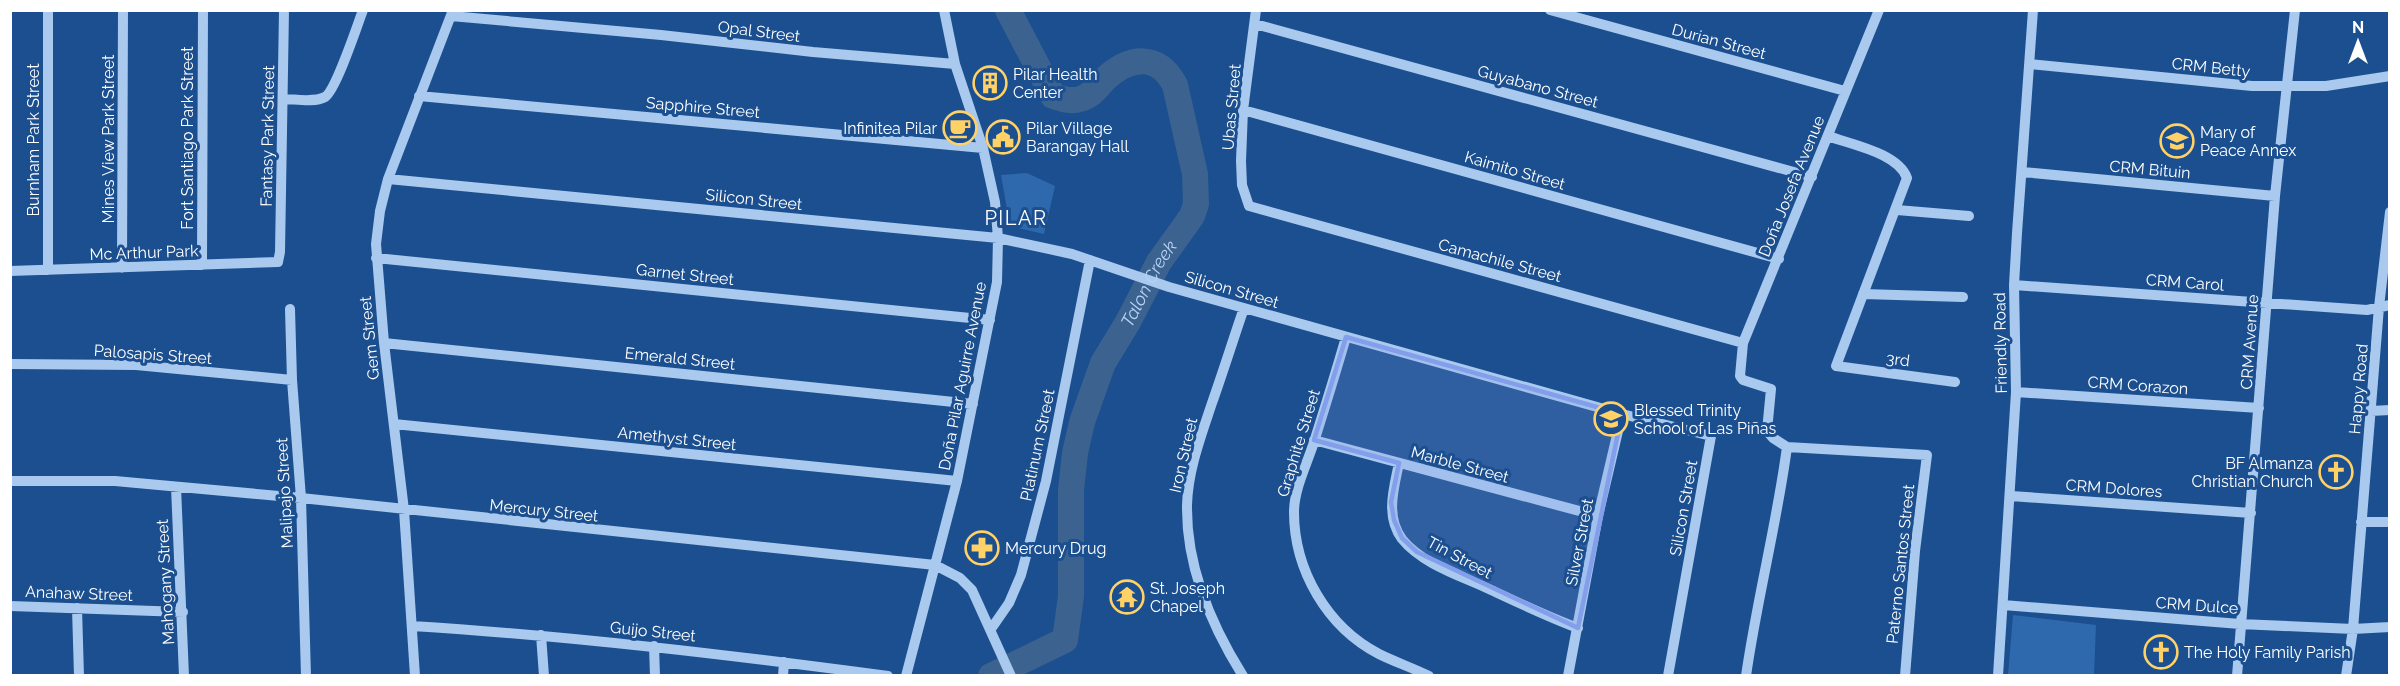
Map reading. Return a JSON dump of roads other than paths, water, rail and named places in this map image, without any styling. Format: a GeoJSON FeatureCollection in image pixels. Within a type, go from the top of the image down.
{"type":"FeatureCollection","features":[{"type":"Feature","properties":{"kind":"street","name":"Burnham Park Street"},"geometry":{"type":"LineString","coordinates":[[48,10],[48,270]]}},
{"type":"Feature","properties":{"kind":"street","name":"Mines View Park Street"},"geometry":{"type":"LineString","coordinates":[[122,268],[123,10]]}},
{"type":"Feature","properties":{"kind":"street","name":"Fort Santiago Park Street"},"geometry":{"type":"LineString","coordinates":[[202,265],[203,10]]}},
{"type":"Feature","properties":{"kind":"street","name":"Fantasy Park Street"},"geometry":{"type":"LineString","coordinates":[[278,262],[284,10]]}},
{"type":"Feature","properties":{"kind":"street"},"geometry":{"type":"LineString","coordinates":[[283,99],[317,99],[326,96],[335,82],[363,10]]}},
{"type":"Feature","properties":{"kind":"street","name":"Doña Pilar Aguirre Avenue"},"geometry":{"type":"LineString","coordinates":[[906,675],[957,481],[997,282],[998,238],[995,202],[983,148],[955,64],[944,10]]}},
{"type":"Feature","properties":{"kind":"street","name":"Ubas Street"},"geometry":{"type":"LineString","coordinates":[[1250,206],[1242,185],[1243,110],[1256,24],[1256,10]]}},
{"type":"Feature","properties":{"kind":"street","name":"Durian Street"},"geometry":{"type":"LineString","coordinates":[[1550,10],[1845,91]]}},
{"type":"Feature","properties":{"kind":"street","name":"Doña Josefa Avenue"},"geometry":{"type":"LineString","coordinates":[[1787,447],[1767,431],[1771,389],[1743,380],[1740,376],[1743,343],[1879,10]]}},
{"type":"Feature","properties":{"kind":"street","name":"Friendly Road"},"geometry":{"type":"LineString","coordinates":[[1998,675],[2016,392],[2014,285],[2034,10]]}},
{"type":"Feature","properties":{"kind":"street","name":"CRM Avenue"},"geometry":{"type":"LineString","coordinates":[[2237,675],[2275,195],[2295,10]]}},
{"type":"Feature","properties":{"kind":"street","name":"Opal Street"},"geometry":{"type":"LineString","coordinates":[[452,13],[813,52],[955,64]]}},
{"type":"Feature","properties":{"kind":"street","name":"Gem Street"},"geometry":{"type":"LineString","coordinates":[[415,675],[404,510],[376,258],[380,211],[388,179],[452,13]]}},
{"type":"Feature","properties":{"kind":"street","name":"Guyabano Street"},"geometry":{"type":"LineString","coordinates":[[1256,24],[1812,177]]}},
{"type":"Feature","properties":{"kind":"street","name":"CRM Betty"},"geometry":{"type":"LineString","coordinates":[[2030,64],[2252,86],[2326,86],[2390,76]]}},
{"type":"Feature","properties":{"kind":"street","name":"Sapphire Street"},"geometry":{"type":"LineString","coordinates":[[419,96],[983,148]]}},
{"type":"Feature","properties":{"kind":"street","name":"Kaimito Street"},"geometry":{"type":"LineString","coordinates":[[1243,110],[1779,259]]}},
{"type":"Feature","properties":{"kind":"street"},"geometry":{"type":"LineString","coordinates":[[1828,136],[1892,159],[1904,169],[1907,178],[1897,210],[1863,294],[1963,297]]}},
{"type":"Feature","properties":{"kind":"street","name":"CRM Bituin"},"geometry":{"type":"LineString","coordinates":[[2023,172],[2275,195]]}},
{"type":"Feature","properties":{"kind":"street","name":"Silicon Street"},"geometry":{"type":"LineString","coordinates":[[388,179],[998,238],[1041,245],[1169,287],[1622,414],[1711,436],[1668,675]]}},
{"type":"Feature","properties":{"kind":"street","name":"Camachile Street"},"geometry":{"type":"LineString","coordinates":[[1250,206],[1743,343]]}},
{"type":"Feature","properties":{"kind":"street"},"geometry":{"type":"LineString","coordinates":[[1897,210],[1969,216]]}},
{"type":"Feature","properties":{"kind":"street","name":"Happy Road"},"geometry":{"type":"LineString","coordinates":[[2346,675],[2353,629],[2371,411],[2384,306],[2390,212]]}},
{"type":"Feature","properties":{"kind":"street","name":"Garnet Street"},"geometry":{"type":"LineString","coordinates":[[376,258],[990,320]]}},
{"type":"Feature","properties":{"kind":"street","name":"Platinum Street"},"geometry":{"type":"LineString","coordinates":[[991,629],[1009,603],[1024,565],[1046,481],[1090,260]]}},
{"type":"Feature","properties":{"kind":"street","name":"Mc Arthur Park"},"geometry":{"type":"LineString","coordinates":[[10,271],[278,262]]}},
{"type":"Feature","properties":{"kind":"street","name":"CRM Carol"},"geometry":{"type":"LineString","coordinates":[[2014,285],[2367,310],[2384,306]]}},
{"type":"Feature","properties":{"kind":"street","name":"3rd"},"geometry":{"type":"LineString","coordinates":[[1863,294],[1836,366],[1955,382]]}},
{"type":"Feature","properties":{"kind":"street","name":"Iron Street"},"geometry":{"type":"LineString","coordinates":[[1244,308],[1196,452],[1187,505],[1192,551],[1200,588],[1213,623],[1244,675]]}},
{"type":"Feature","properties":{"kind":"street","name":"Malipajo Street"},"geometry":{"type":"LineString","coordinates":[[290,309],[292,380],[301,498],[306,675]]}},
{"type":"Feature","properties":{"kind":"street","name":"Graphite Street"},"geometry":{"type":"LineString","coordinates":[[1346,337],[1300,483],[1294,510],[1297,540],[1307,576],[1324,607],[1349,634],[1378,654],[1429,675]]}},
{"type":"Feature","properties":{"kind":"street","name":"Emerald Street"},"geometry":{"type":"LineString","coordinates":[[384,343],[973,404]]}},
{"type":"Feature","properties":{"kind":"street","name":"Palosapis Street"},"geometry":{"type":"LineString","coordinates":[[10,364],[136,365],[292,380]]}},
{"type":"Feature","properties":{"kind":"street","name":"CRM Corazon"},"geometry":{"type":"LineString","coordinates":[[2016,392],[2259,408]]}},
{"type":"Feature","properties":{"kind":"street"},"geometry":{"type":"LineString","coordinates":[[2371,411],[2390,410]]}},
{"type":"Feature","properties":{"kind":"street","name":"Silver Street"},"geometry":{"type":"LineString","coordinates":[[1568,675],[1598,516],[1622,414]]}},
{"type":"Feature","properties":{"kind":"street","name":"Amethyst Street"},"geometry":{"type":"LineString","coordinates":[[394,424],[957,481]]}},
{"type":"Feature","properties":{"kind":"street","name":"Marble Street"},"geometry":{"type":"LineString","coordinates":[[1314,440],[1598,516]]}},
{"type":"Feature","properties":{"kind":"street"},"geometry":{"type":"LineString","coordinates":[[1746,675],[1787,447]]}},
{"type":"Feature","properties":{"kind":"street","name":"Paterno Santos Street"},"geometry":{"type":"LineString","coordinates":[[1787,447],[1926,455],[1914,551],[1905,675]]}},
{"type":"Feature","properties":{"kind":"street","name":"Tin Street"},"geometry":{"type":"LineString","coordinates":[[1399,463],[1391,502],[1394,520],[1402,538],[1417,552],[1439,566],[1578,628]]}},
{"type":"Feature","properties":{"kind":"street","name":"Mercury Street"},"geometry":{"type":"LineString","coordinates":[[10,481],[115,481],[301,498],[935,565],[960,578],[972,590],[1010,673]]}},
{"type":"Feature","properties":{"kind":"street","name":"Mahogany Street"},"geometry":{"type":"LineString","coordinates":[[176,487],[184,675]]}},
{"type":"Feature","properties":{"kind":"street","name":"CRM Dolores"},"geometry":{"type":"LineString","coordinates":[[2011,496],[2250,513]]}},
{"type":"Feature","properties":{"kind":"street"},"geometry":{"type":"LineString","coordinates":[[2361,522],[2390,522]]}},
{"type":"Feature","properties":{"kind":"street","name":"CRM Dulce"},"geometry":{"type":"LineString","coordinates":[[2003,605],[2240,624],[2353,629],[2390,627]]}},
{"type":"Feature","properties":{"kind":"street","name":"Anahaw Street"},"geometry":{"type":"LineString","coordinates":[[10,606],[183,612]]}},
{"type":"Feature","properties":{"kind":"street"},"geometry":{"type":"LineString","coordinates":[[77,608],[79,675]]}},
{"type":"Feature","properties":{"kind":"street","name":"Guijo Street"},"geometry":{"type":"LineString","coordinates":[[412,626],[654,646],[888,675]]}},
{"type":"Feature","properties":{"kind":"street"},"geometry":{"type":"LineString","coordinates":[[541,635],[544,675]]}},
{"type":"Feature","properties":{"kind":"street"},"geometry":{"type":"LineString","coordinates":[[654,646],[655,675]]}},
{"type":"Feature","properties":{"kind":"street"},"geometry":{"type":"LineString","coordinates":[[783,675],[784,662]]}},
{"type":"Feature","properties":{"kind":"waterway","name":"Talon Creek"},"geometry":{"type":"LineString","coordinates":[[991,676],[1065,640],[1071,596],[1071,490],[1075,453],[1082,422],[1103,363],[1128,322],[1159,262],[1192,216],[1196,204],[1195,174],[1175,85],[1168,75],[1152,63],[1134,62],[1114,71],[1084,98],[1070,100],[1053,96],[1008,10]]}},
{"type":"Feature","properties":{"kind":"place","name":"Pilar Health Center"},"geometry":{"type":"Point","coordinates":[990,83]}},
{"type":"Feature","properties":{"kind":"place","name":"Infinitea Pilar"},"geometry":{"type":"Point","coordinates":[960,128]}},
{"type":"Feature","properties":{"kind":"place","name":"Pilar Village Barangay Hall"},"geometry":{"type":"Point","coordinates":[1003,137]}},
{"type":"Feature","properties":{"kind":"place","name":"Mary of Peace Annex"},"geometry":{"type":"Point","coordinates":[2177,141]}},
{"type":"Feature","properties":{"kind":"place","name":"Blessed Trinity School of Las Piñas"},"geometry":{"type":"Point","coordinates":[1611,419]}},
{"type":"Feature","properties":{"kind":"place","name":"BF Almanza Christian Church"},"geometry":{"type":"Point","coordinates":[2336,472]}},
{"type":"Feature","properties":{"kind":"place","name":"Mercury Drug"},"geometry":{"type":"Point","coordinates":[982,548]}},
{"type":"Feature","properties":{"kind":"place","name":"St. Joseph Chapel"},"geometry":{"type":"Point","coordinates":[1127,597]}},
{"type":"Feature","properties":{"kind":"place","name":"The Holy Family Parish"},"geometry":{"type":"Point","coordinates":[2161,652]}},
{"type":"Feature","properties":{"kind":"district","name":"PILAR"},"geometry":{"type":"Point","coordinates":[1016,218]}}]}
